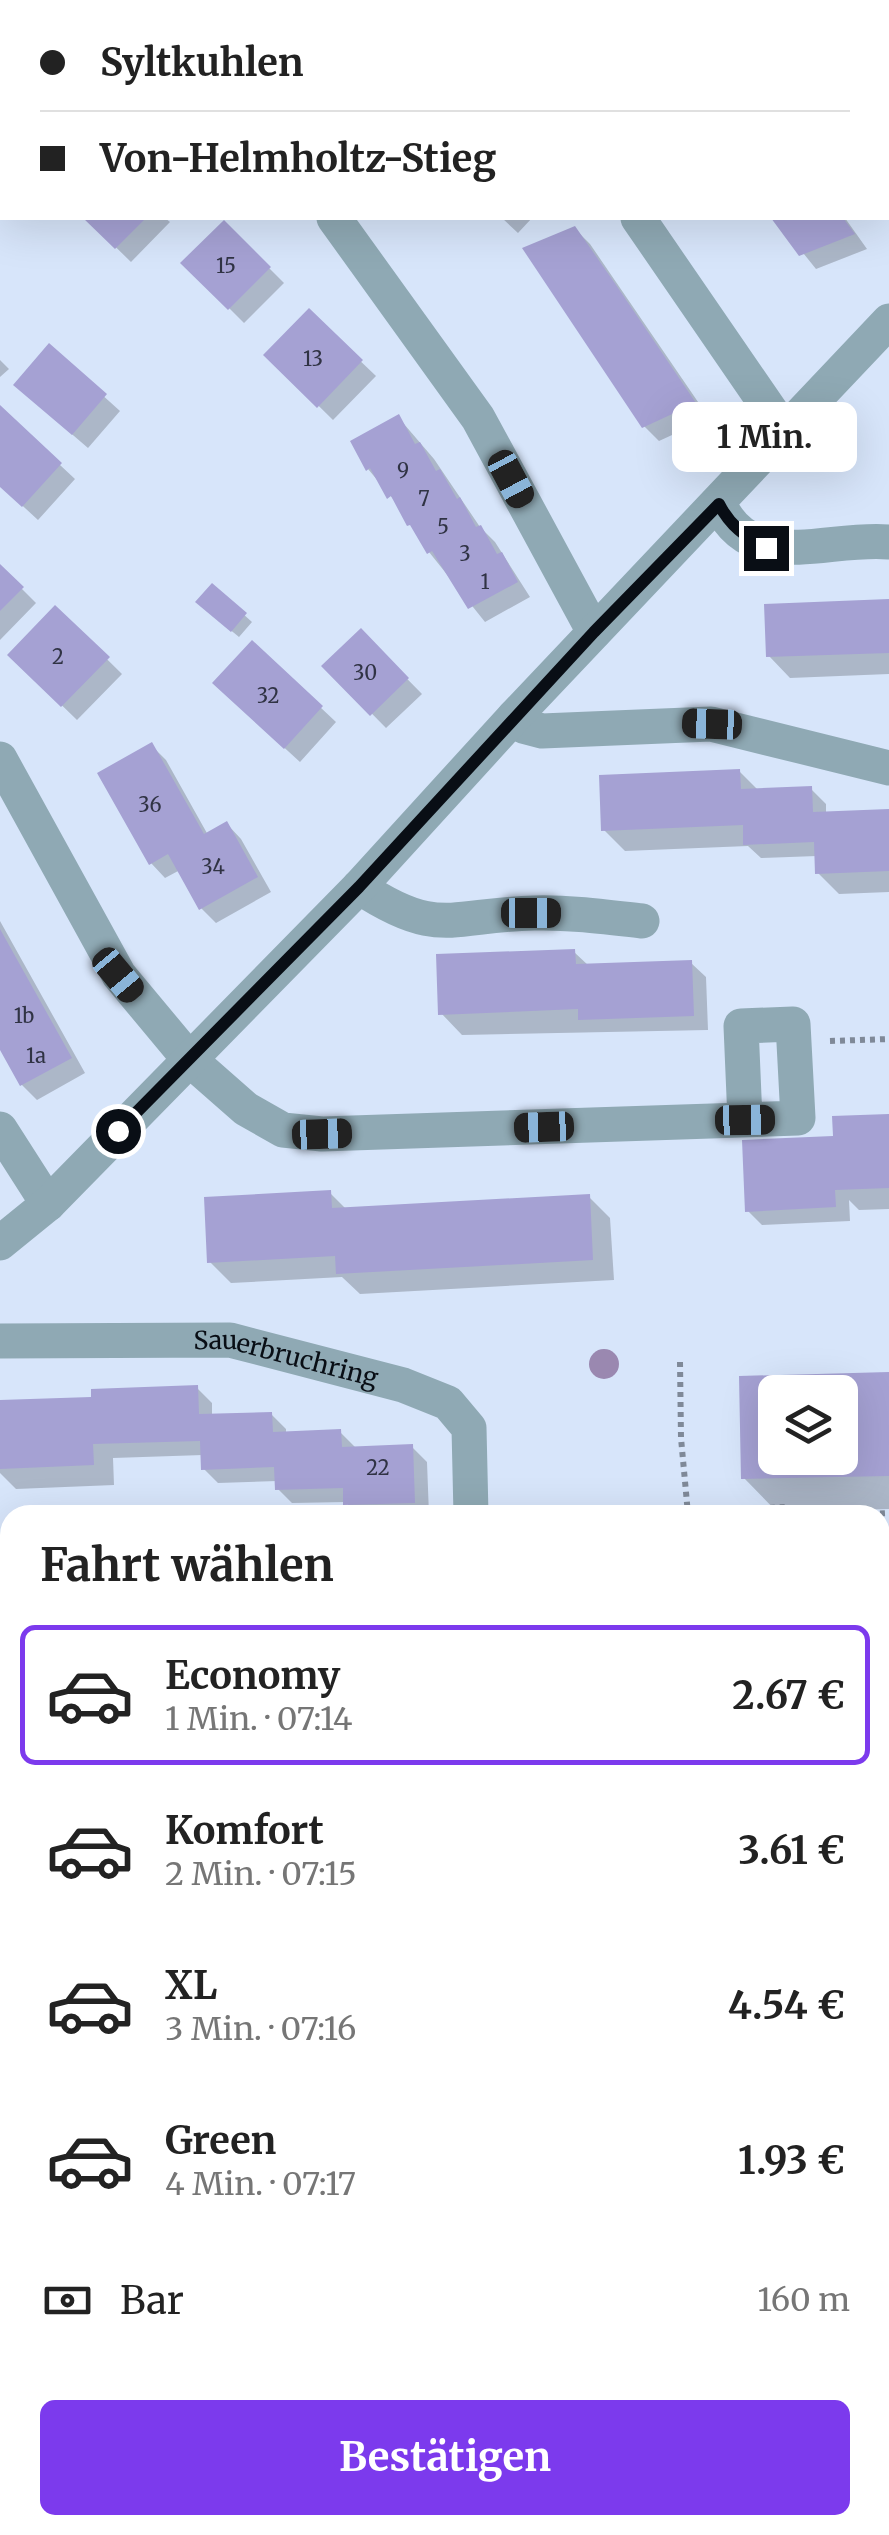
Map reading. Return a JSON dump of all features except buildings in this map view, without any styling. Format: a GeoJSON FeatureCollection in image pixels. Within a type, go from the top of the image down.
{"type":"FeatureCollection","features":[{"type":"Feature","properties":{"kind":"street"},"geometry":{"type":"LineString","coordinates":[[335,220],[478,418],[594,632]]}},
{"type":"Feature","properties":{"kind":"street"},"geometry":{"type":"LineString","coordinates":[[639,220],[784,432]]}},
{"type":"Feature","properties":{"kind":"street"},"geometry":{"type":"LineString","coordinates":[[0,1242],[48,1204],[359,887],[514,717],[889,321]]}},
{"type":"Feature","properties":{"kind":"street"},"geometry":{"type":"LineString","coordinates":[[719,504],[726,519],[743,535],[766,548],[889,542]]}},
{"type":"Feature","properties":{"kind":"street"},"geometry":{"type":"LineString","coordinates":[[514,717],[524,726],[542,731],[712,724],[889,768]]}},
{"type":"Feature","properties":{"kind":"street"},"geometry":{"type":"LineString","coordinates":[[0,758],[118,975],[188,1058],[246,1108],[283,1130],[322,1134],[745,1120],[798,1118],[793,1024],[742,1026],[745,1120]]}},
{"type":"Feature","properties":{"kind":"street"},"geometry":{"type":"LineString","coordinates":[[359,887],[391,908],[434,922],[531,913],[642,921]]}},
{"type":"Feature","properties":{"kind":"street"},"geometry":{"type":"LineString","coordinates":[[0,1129],[48,1204]]}},
{"type":"Feature","properties":{"kind":"street","name":"Sauerbruchring"},"geometry":{"type":"LineString","coordinates":[[0,1341],[230,1340],[404,1385],[448,1404],[469,1428],[470,1505]]}},
{"type":"Feature","properties":{"kind":"path"},"geometry":{"type":"LineString","coordinates":[[794,1043],[889,1039]]}},
{"type":"Feature","properties":{"kind":"path"},"geometry":{"type":"LineString","coordinates":[[680,1362],[687,1505]]}},
{"type":"Feature","properties":{"kind":"route"},"geometry":{"type":"LineString","coordinates":[[118,1131],[359,887],[514,717],[719,504],[726,519],[743,535],[766,548]]}}]}
